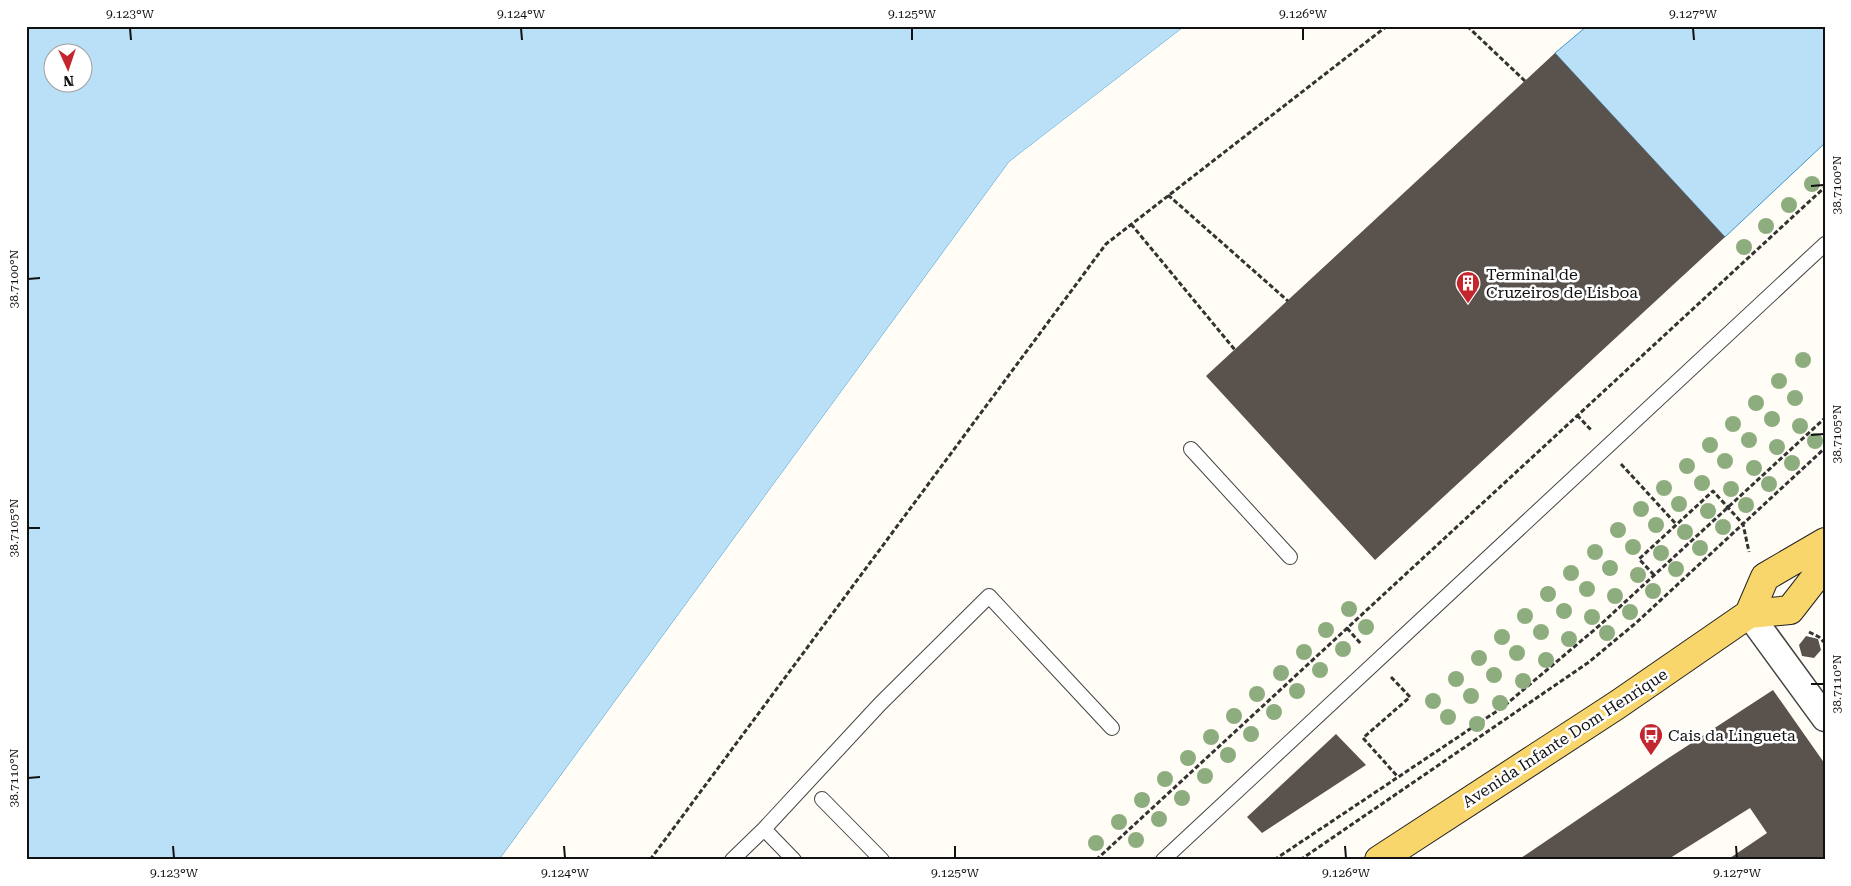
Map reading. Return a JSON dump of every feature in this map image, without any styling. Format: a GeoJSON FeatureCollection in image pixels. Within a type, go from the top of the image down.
{"type":"FeatureCollection","features":[{"type":"Feature","properties":{"kind":"main road"},"geometry":{"type":"LineString","coordinates":[[1749,614],[1765,577],[1825,542]]}},
{"type":"Feature","properties":{"kind":"main road"},"geometry":{"type":"LineString","coordinates":[[1790,610],[1825,565]]}},
{"type":"Feature","properties":{"kind":"main road","name":"Avenida Infante Dom Henrique"},"geometry":{"type":"LineString","coordinates":[[1379,860],[1617,706],[1749,614],[1790,610]]}},
{"type":"Feature","properties":{"kind":"street"},"geometry":{"type":"LineString","coordinates":[[1749,614],[1825,718]]}},
{"type":"Feature","properties":{"kind":"lane"},"geometry":{"type":"LineString","coordinates":[[1163,860],[1825,244]]}},
{"type":"Feature","properties":{"kind":"lane"},"geometry":{"type":"LineString","coordinates":[[1191,448],[1290,558]]}},
{"type":"Feature","properties":{"kind":"lane"},"geometry":{"type":"LineString","coordinates":[[732,860],[764,829],[880,704],[989,596],[1112,728]]}},
{"type":"Feature","properties":{"kind":"lane"},"geometry":{"type":"LineString","coordinates":[[822,800],[882,860]]}},
{"type":"Feature","properties":{"kind":"lane"},"geometry":{"type":"LineString","coordinates":[[764,829],[794,860]]}},
{"type":"Feature","properties":{"kind":"path"},"geometry":{"type":"LineString","coordinates":[[650,860],[1106,244],[1387,26]]}},
{"type":"Feature","properties":{"kind":"path"},"geometry":{"type":"LineString","coordinates":[[1467,26],[1525,81]]}},
{"type":"Feature","properties":{"kind":"path"},"geometry":{"type":"LineString","coordinates":[[1096,860],[1825,187]]}},
{"type":"Feature","properties":{"kind":"path"},"geometry":{"type":"LineString","coordinates":[[1168,195],[1288,301]]}},
{"type":"Feature","properties":{"kind":"path"},"geometry":{"type":"LineString","coordinates":[[1131,224],[1235,350]]}},
{"type":"Feature","properties":{"kind":"path"},"geometry":{"type":"LineString","coordinates":[[1577,415],[1676,524]]}},
{"type":"Feature","properties":{"kind":"path"},"geometry":{"type":"LineString","coordinates":[[1274,860],[1503,707],[1600,625],[1825,418]]}},
{"type":"Feature","properties":{"kind":"path"},"geometry":{"type":"LineString","coordinates":[[1300,860],[1589,662],[1643,616],[1825,448]]}},
{"type":"Feature","properties":{"kind":"path"},"geometry":{"type":"LineString","coordinates":[[1654,575],[1639,559],[1713,491],[1743,524],[1750,559],[1765,577]]}},
{"type":"Feature","properties":{"kind":"path"},"geometry":{"type":"LineString","coordinates":[[1790,610],[1809,632],[1819,637],[1825,643]]}},
{"type":"Feature","properties":{"kind":"path"},"geometry":{"type":"LineString","coordinates":[[1347,628],[1410,697],[1363,738],[1398,777]]}},
{"type":"Feature","properties":{"kind":"water"},"geometry":{"type":"Polygon","coordinates":[[[26,26],[1185,26],[1009,162],[499,860],[26,860],[26,26]]]}},
{"type":"Feature","properties":{"kind":"water"},"geometry":{"type":"Polygon","coordinates":[[[1587,26],[1825,26],[1825,143],[1725,237],[1555,53],[1587,26]]]}},
{"type":"Feature","properties":{"kind":"pier"},"geometry":{"type":"Polygon","coordinates":[[[1185,26],[1188,26],[1011,164],[502,860],[499,860],[1009,162],[1185,26]]]}},
{"type":"Feature","properties":{"kind":"building","name":"Terminal de Cruzeiros de Lisboa"},"geometry":{"type":"Polygon","coordinates":[[[1555,53],[1725,237],[1375,560],[1206,376],[1555,53]]]}},
{"type":"Feature","properties":{"kind":"building"},"geometry":{"type":"Polygon","coordinates":[[[1806,636],[1818,639],[1821,650],[1814,658],[1802,656],[1799,645],[1806,636]]]}},
{"type":"Feature","properties":{"kind":"building"},"geometry":{"type":"Polygon","coordinates":[[[1773,690],[1825,764],[1825,860],[1727,860],[1767,833],[1750,808],[1667,860],[1518,860],[1667,759],[1773,690]]]}},
{"type":"Feature","properties":{"kind":"building"},"geometry":{"type":"Polygon","coordinates":[[[1336,734],[1366,765],[1262,833],[1247,817],[1336,734]]]}},
{"type":"Feature","properties":{"kind":"place","name":"Terminal de Cruzeiros de Lisboa"},"geometry":{"type":"Point","coordinates":[1468,304]}},
{"type":"Feature","properties":{"kind":"place","name":"Cais da Lingueta"},"geometry":{"type":"Point","coordinates":[1651,756]}}]}
